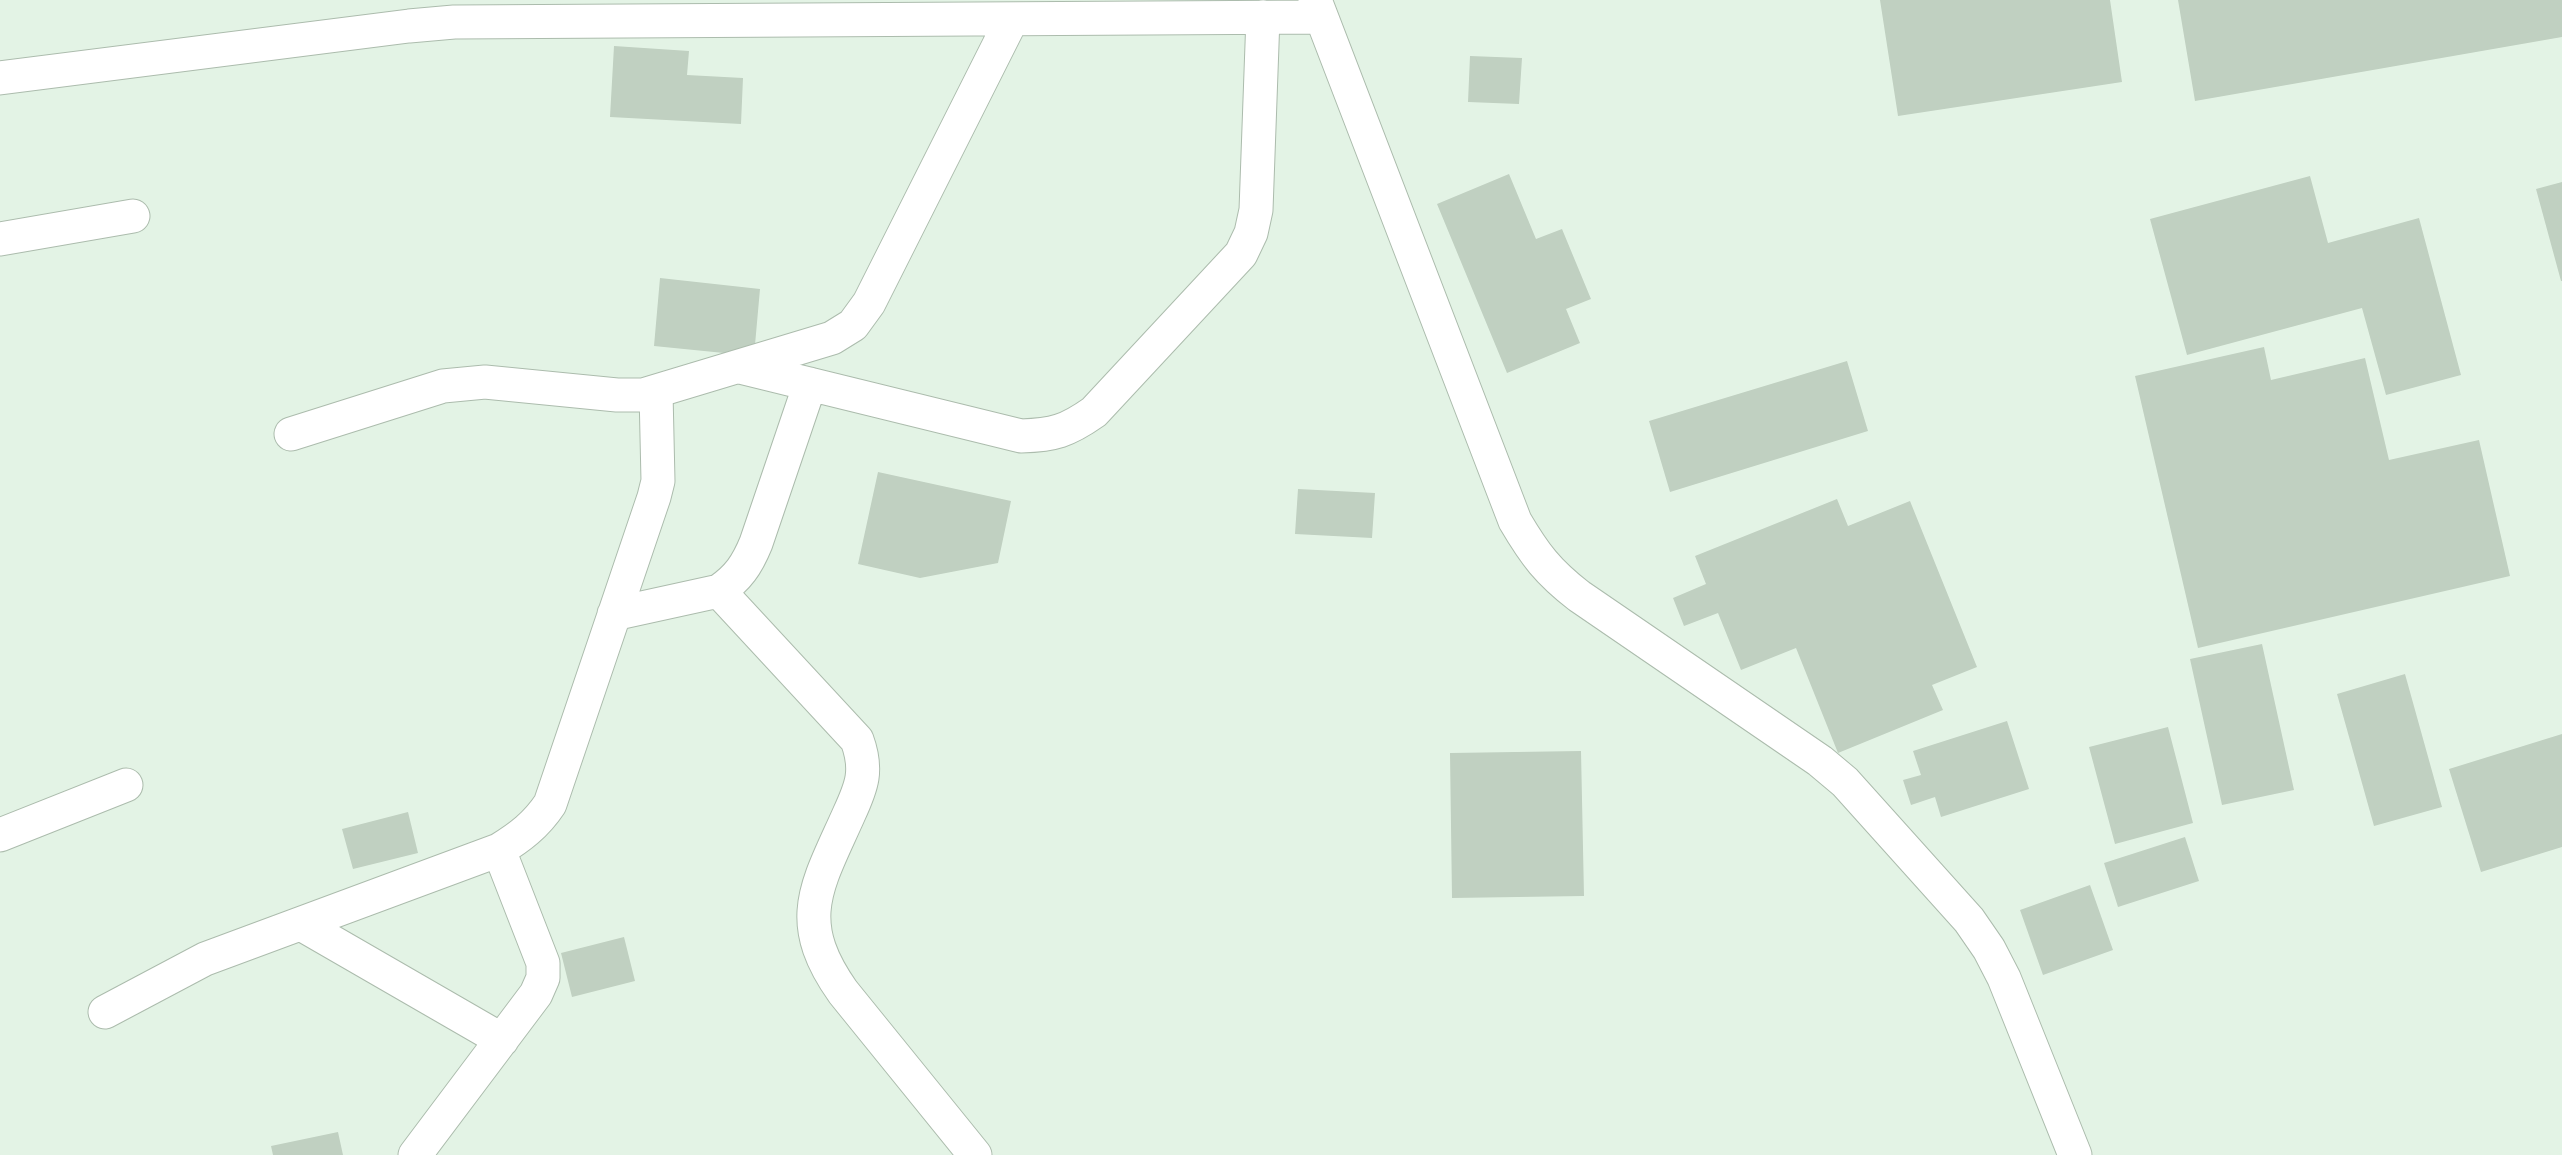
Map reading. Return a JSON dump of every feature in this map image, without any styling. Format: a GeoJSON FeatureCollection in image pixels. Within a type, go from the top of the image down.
{"type":"FeatureCollection","features":[{"type":"Feature","properties":{"kind":"street"},"geometry":{"type":"LineString","coordinates":[[0,78],[430,24],[1263,17],[1318,8],[1515,521],[1532,550],[1552,575],[1580,596],[1820,761],[1845,782],[1900,842],[1969,920],[1989,949],[2004,978],[2075,1155]]}},
{"type":"Feature","properties":{"kind":"street"},"geometry":{"type":"LineString","coordinates":[[741,367],[1021,436],[1049,435],[1071,428],[1094,412],[1241,255],[1251,233],[1256,210],[1263,17]]}},
{"type":"Feature","properties":{"kind":"street"},"geometry":{"type":"LineString","coordinates":[[291,434],[443,386],[464,382],[617,395],[643,395],[832,338],[853,325],[869,303],[1011,19]]}},
{"type":"Feature","properties":{"kind":"street"},"geometry":{"type":"LineString","coordinates":[[0,239],[133,216]]}},
{"type":"Feature","properties":{"kind":"street"},"geometry":{"type":"LineString","coordinates":[[614,614],[719,591],[733,582],[747,565],[810,384]]}},
{"type":"Feature","properties":{"kind":"street"},"geometry":{"type":"LineString","coordinates":[[105,1012],[186,967],[499,850],[520,837],[538,821],[550,804],[658,482],[656,392]]}},
{"type":"Feature","properties":{"kind":"street"},"geometry":{"type":"LineString","coordinates":[[719,591],[857,740],[864,759],[862,787],[817,885],[812,913],[816,940],[826,968],[843,992],[975,1155]]}},
{"type":"Feature","properties":{"kind":"street"},"geometry":{"type":"LineString","coordinates":[[0,836],[126,785]]}},
{"type":"Feature","properties":{"kind":"street"},"geometry":{"type":"LineString","coordinates":[[415,1155],[537,994],[543,978],[543,963],[499,850]]}},
{"type":"Feature","properties":{"kind":"street"},"geometry":{"type":"LineString","coordinates":[[301,924],[502,1040]]}},
{"type":"Feature","properties":{"kind":"building"},"geometry":{"type":"Polygon","coordinates":[[[1880,0],[2110,0],[2122,82],[1898,116],[1880,0]]]}},
{"type":"Feature","properties":{"kind":"building"},"geometry":{"type":"Polygon","coordinates":[[[2178,0],[2562,0],[2562,37],[2195,101],[2178,0]]]}},
{"type":"Feature","properties":{"kind":"building"},"geometry":{"type":"Polygon","coordinates":[[[614,46],[689,51],[687,75],[743,78],[741,124],[610,117],[614,46]]]}},
{"type":"Feature","properties":{"kind":"building"},"geometry":{"type":"Polygon","coordinates":[[[1470,56],[1522,58],[1519,104],[1468,102],[1470,56]]]}},
{"type":"Feature","properties":{"kind":"building"},"geometry":{"type":"Polygon","coordinates":[[[1509,174],[1536,239],[1562,229],[1591,299],[1566,309],[1580,343],[1507,373],[1437,204],[1509,174]]]}},
{"type":"Feature","properties":{"kind":"building"},"geometry":{"type":"Polygon","coordinates":[[[2310,176],[2328,243],[2419,218],[2461,375],[2386,395],[2362,308],[2187,355],[2150,219],[2310,176]]]}},
{"type":"Feature","properties":{"kind":"building"},"geometry":{"type":"Polygon","coordinates":[[[2562,182],[2562,281],[2561,281],[2536,189],[2562,182]]]}},
{"type":"Feature","properties":{"kind":"building"},"geometry":{"type":"Polygon","coordinates":[[[660,278],[760,289],[754,356],[654,346],[660,278]]]}},
{"type":"Feature","properties":{"kind":"building"},"geometry":{"type":"Polygon","coordinates":[[[2264,347],[2271,380],[2365,358],[2389,460],[2479,440],[2510,576],[2198,648],[2135,376],[2264,347]]]}},
{"type":"Feature","properties":{"kind":"building"},"geometry":{"type":"Polygon","coordinates":[[[1847,361],[1868,431],[1670,492],[1649,421],[1847,361]]]}},
{"type":"Feature","properties":{"kind":"building"},"geometry":{"type":"Polygon","coordinates":[[[878,472],[1011,501],[998,563],[920,578],[858,564],[878,472]]]}},
{"type":"Feature","properties":{"kind":"building"},"geometry":{"type":"Polygon","coordinates":[[[1298,489],[1375,493],[1372,538],[1295,534],[1298,489]]]}},
{"type":"Feature","properties":{"kind":"building"},"geometry":{"type":"Polygon","coordinates":[[[1837,499],[1848,526],[1910,501],[1977,667],[1932,685],[1943,710],[1838,753],[1796,648],[1741,670],[1718,613],[1684,626],[1673,598],[1706,584],[1695,556],[1837,499]]]}},
{"type":"Feature","properties":{"kind":"building"},"geometry":{"type":"Polygon","coordinates":[[[2262,644],[2294,790],[2222,805],[2190,659],[2262,644]]]}},
{"type":"Feature","properties":{"kind":"building"},"geometry":{"type":"Polygon","coordinates":[[[2405,674],[2442,807],[2374,826],[2337,694],[2405,674]]]}},
{"type":"Feature","properties":{"kind":"building"},"geometry":{"type":"Polygon","coordinates":[[[2007,721],[2029,789],[1941,817],[1935,797],[1911,805],[1903,780],[1921,775],[1913,751],[2007,721]]]}},
{"type":"Feature","properties":{"kind":"building"},"geometry":{"type":"Polygon","coordinates":[[[2168,727],[2193,823],[2115,844],[2089,747],[2168,727]]]}},
{"type":"Feature","properties":{"kind":"building"},"geometry":{"type":"Polygon","coordinates":[[[2562,734],[2562,847],[2481,872],[2449,769],[2562,734]]]}},
{"type":"Feature","properties":{"kind":"building"},"geometry":{"type":"Polygon","coordinates":[[[1581,751],[1584,896],[1452,898],[1450,753],[1581,751]]]}},
{"type":"Feature","properties":{"kind":"building"},"geometry":{"type":"Polygon","coordinates":[[[408,812],[418,853],[353,869],[342,829],[408,812]]]}},
{"type":"Feature","properties":{"kind":"building"},"geometry":{"type":"Polygon","coordinates":[[[2185,837],[2199,881],[2118,907],[2104,863],[2185,837]]]}},
{"type":"Feature","properties":{"kind":"building"},"geometry":{"type":"Polygon","coordinates":[[[2090,885],[2113,950],[2043,975],[2020,910],[2090,885]]]}},
{"type":"Feature","properties":{"kind":"building"},"geometry":{"type":"Polygon","coordinates":[[[624,937],[635,981],[572,997],[561,953],[624,937]]]}},
{"type":"Feature","properties":{"kind":"building"},"geometry":{"type":"Polygon","coordinates":[[[338,1132],[343,1155],[273,1155],[271,1146],[338,1132]]]}}]}
